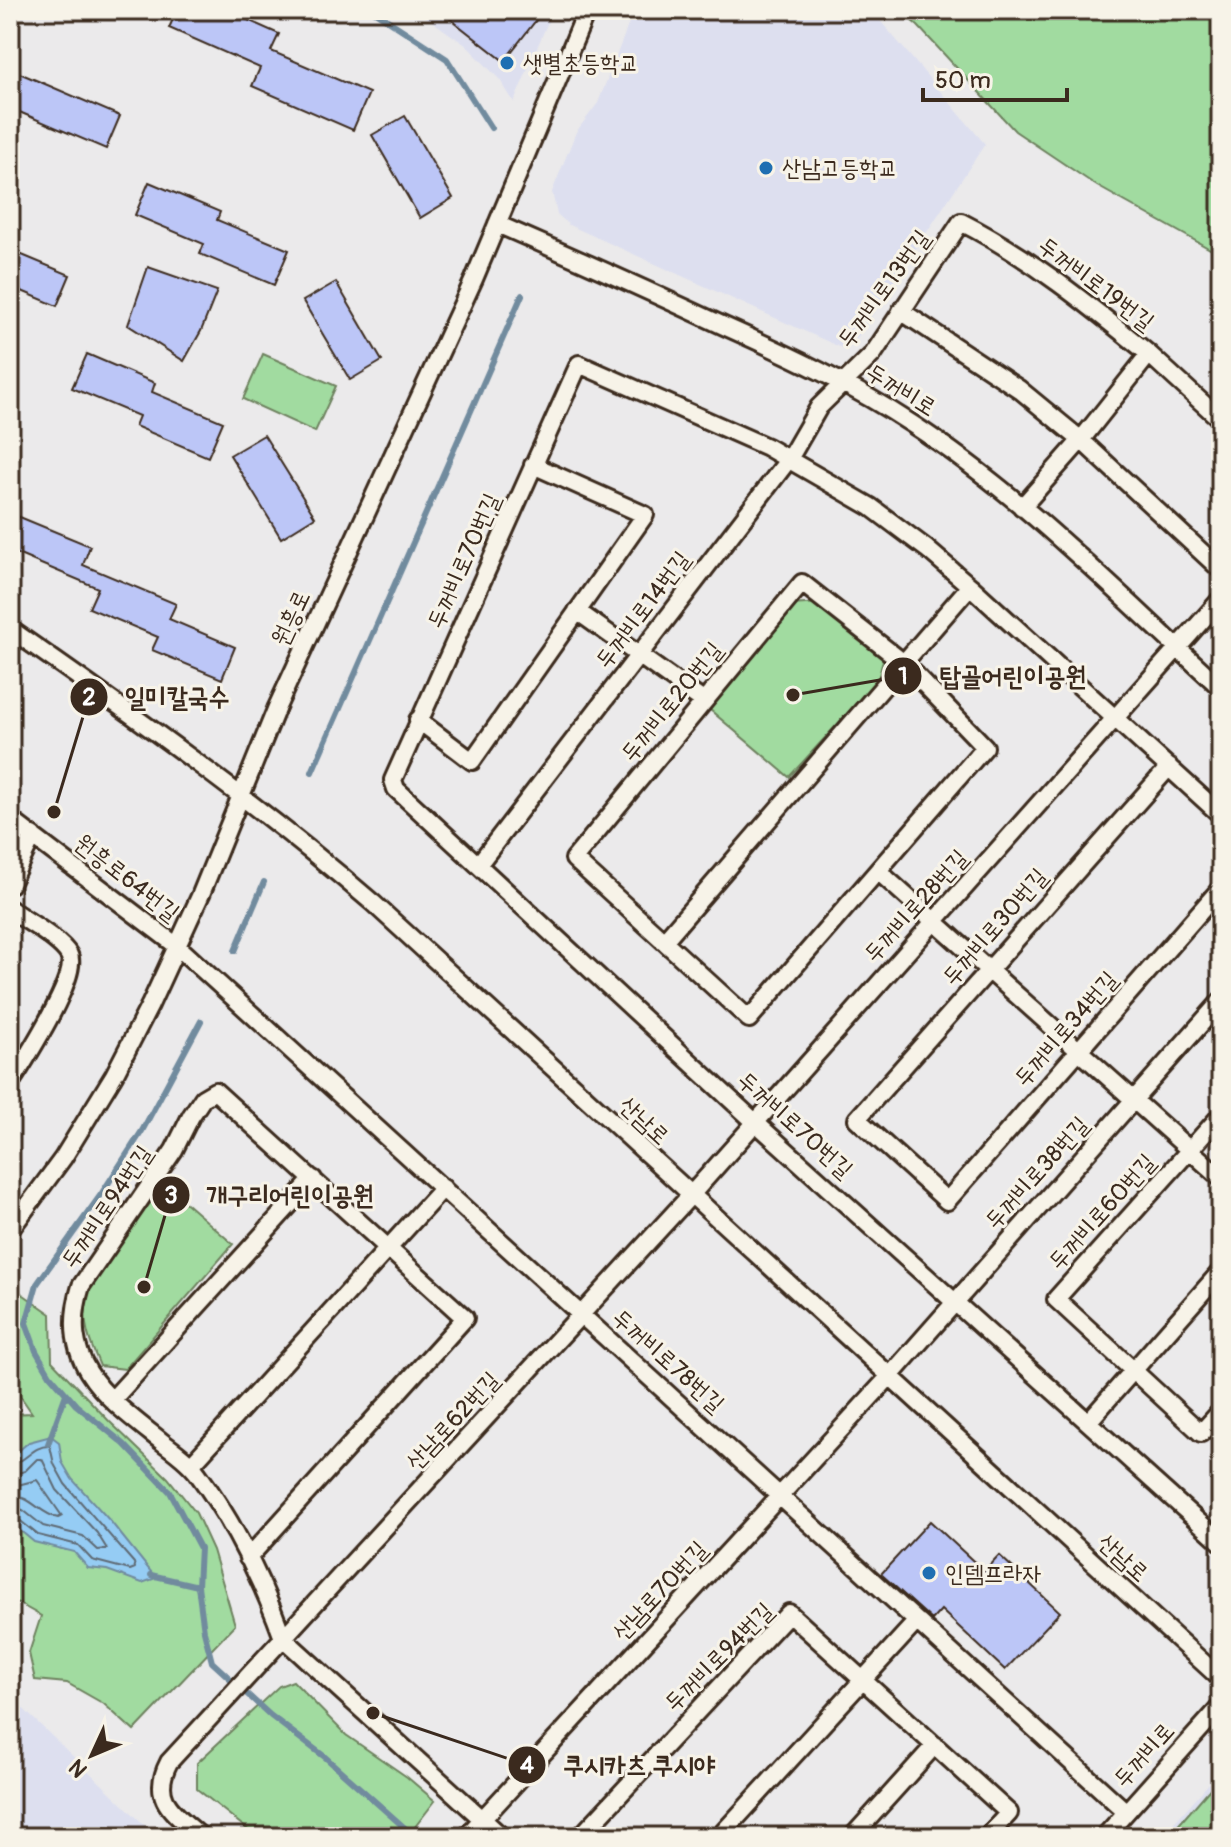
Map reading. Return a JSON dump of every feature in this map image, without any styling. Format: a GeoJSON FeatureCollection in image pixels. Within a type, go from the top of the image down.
{"type":"FeatureCollection","features":[{"type":"Feature","properties":{"kind":"street","name":"원흥로"},"geometry":{"type":"LineString","coordinates":[[10,1230],[63,1158],[114,1075],[177,946],[277,707],[497,224],[587,10]]}},
{"type":"Feature","properties":{"kind":"street","name":"두꺼비로13번길"},"geometry":{"type":"LineString","coordinates":[[843,382],[873,354],[961,222]]}},
{"type":"Feature","properties":{"kind":"street","name":"두꺼비로19번길"},"geometry":{"type":"LineString","coordinates":[[961,222],[994,239],[1069,289],[1149,354],[1081,440],[1022,507]]}},
{"type":"Feature","properties":{"kind":"street","name":"두꺼비로"},"geometry":{"type":"LineString","coordinates":[[497,224],[843,382],[927,434],[978,470],[1022,507],[1221,688]]}},
{"type":"Feature","properties":{"kind":"street"},"geometry":{"type":"LineString","coordinates":[[901,311],[1019,389],[1081,440],[1221,570]]}},
{"type":"Feature","properties":{"kind":"street"},"geometry":{"type":"LineString","coordinates":[[1149,354],[1221,420]]}},
{"type":"Feature","properties":{"kind":"street","name":"두꺼비로70번길"},"geometry":{"type":"LineString","coordinates":[[789,459],[579,364],[418,720],[393,780],[396,789],[756,1123],[1221,1542]]}},
{"type":"Feature","properties":{"kind":"street","name":"두꺼비로14번길"},"geometry":{"type":"LineString","coordinates":[[478,865],[789,459],[819,407],[843,382]]}},
{"type":"Feature","properties":{"kind":"street"},"geometry":{"type":"LineString","coordinates":[[789,459],[871,507],[927,549],[1221,815]]}},
{"type":"Feature","properties":{"kind":"street"},"geometry":{"type":"LineString","coordinates":[[418,720],[472,761],[645,515],[533,465]]}},
{"type":"Feature","properties":{"kind":"street","name":"두꺼비로20번길"},"geometry":{"type":"LineString","coordinates":[[802,583],[905,664],[985,747],[749,1019],[574,859],[802,583]]}},
{"type":"Feature","properties":{"kind":"street"},"geometry":{"type":"LineString","coordinates":[[664,941],[970,586]]}},
{"type":"Feature","properties":{"kind":"street","name":"두꺼비로28번길"},"geometry":{"type":"LineString","coordinates":[[690,1196],[1221,599]]}},
{"type":"Feature","properties":{"kind":"street"},"geometry":{"type":"LineString","coordinates":[[577,611],[703,701]]}},
{"type":"Feature","properties":{"kind":"street","name":"산남로"},"geometry":{"type":"LineString","coordinates":[[10,629],[241,794],[373,903],[1221,1679]]}},
{"type":"Feature","properties":{"kind":"street","name":"두꺼비로30번길"},"geometry":{"type":"LineString","coordinates":[[947,1201],[857,1119],[1169,767]]}},
{"type":"Feature","properties":{"kind":"street","name":"원흥로64번길"},"geometry":{"type":"LineString","coordinates":[[10,819],[177,946]]}},
{"type":"Feature","properties":{"kind":"street"},"geometry":{"type":"LineString","coordinates":[[10,884],[33,836]]}},
{"type":"Feature","properties":{"kind":"street","name":"두꺼비로60번길"},"geometry":{"type":"LineString","coordinates":[[878,871],[1221,1178]]}},
{"type":"Feature","properties":{"kind":"street","name":"두꺼비로34번길"},"geometry":{"type":"LineString","coordinates":[[947,1201],[1221,888]]}},
{"type":"Feature","properties":{"kind":"street"},"geometry":{"type":"LineString","coordinates":[[10,909],[63,947],[71,958],[71,972],[40,1036],[10,1084]]}},
{"type":"Feature","properties":{"kind":"street","name":"두꺼비로78번길"},"geometry":{"type":"LineString","coordinates":[[177,946],[1126,1812]]}},
{"type":"Feature","properties":{"kind":"street","name":"두꺼비로38번길"},"geometry":{"type":"LineString","coordinates":[[889,1377],[1221,1001]]}},
{"type":"Feature","properties":{"kind":"street","name":"두꺼비로94번길"},"geometry":{"type":"LineString","coordinates":[[313,1179],[215,1091],[203,1098],[169,1159],[81,1286],[73,1328],[77,1352],[89,1374],[113,1399],[191,1465],[216,1501],[248,1558],[270,1602],[283,1638],[502,1837]]}},
{"type":"Feature","properties":{"kind":"street","name":"두꺼비로60번길"},"geometry":{"type":"LineString","coordinates":[[1221,1115],[1056,1299],[1201,1433],[1221,1411]]}},
{"type":"Feature","properties":{"kind":"street"},"geometry":{"type":"LineString","coordinates":[[113,1399],[313,1179],[465,1318],[248,1558]]}},
{"type":"Feature","properties":{"kind":"street"},"geometry":{"type":"LineString","coordinates":[[191,1465],[443,1188]]}},
{"type":"Feature","properties":{"kind":"street","name":"산남로62번길"},"geometry":{"type":"LineString","coordinates":[[201,1837],[163,1800],[161,1777],[169,1762],[690,1196]]}},
{"type":"Feature","properties":{"kind":"street"},"geometry":{"type":"LineString","coordinates":[[1088,1422],[1221,1271]]}},
{"type":"Feature","properties":{"kind":"street","name":"산남로70번길"},"geometry":{"type":"LineString","coordinates":[[466,1837],[889,1377]]}},
{"type":"Feature","properties":{"kind":"street","name":"두꺼비로94번길"},"geometry":{"type":"LineString","coordinates":[[580,1837],[789,1613],[1009,1813],[987,1837]]}},
{"type":"Feature","properties":{"kind":"street"},"geometry":{"type":"LineString","coordinates":[[719,1837],[917,1621]]}},
{"type":"Feature","properties":{"kind":"street","name":"두꺼비로"},"geometry":{"type":"LineString","coordinates":[[1104,1837],[1221,1706]]}},
{"type":"Feature","properties":{"kind":"street"},"geometry":{"type":"LineString","coordinates":[[852,1837],[935,1745]]}},
{"type":"Feature","properties":{"kind":"shaded area","name":"샛별초등학교"},"geometry":{"type":"Polygon","coordinates":[[[416,10],[553,10],[514,102],[500,80],[467,46],[416,10]]]}},
{"type":"Feature","properties":{"kind":"shaded area","name":"산남고등학교"},"geometry":{"type":"Polygon","coordinates":[[[634,10],[871,10],[985,144],[853,344],[842,348],[569,225],[557,214],[552,192],[576,132],[598,103],[634,10]]]}},
{"type":"Feature","properties":{"kind":"shaded area"},"geometry":{"type":"Polygon","coordinates":[[[10,1696],[157,1837],[10,1837],[10,1696]]]}},
{"type":"Feature","properties":{"kind":"shaded area"},"geometry":{"type":"Polygon","coordinates":[[[1221,1770],[1221,1837],[1161,1837],[1221,1770]]]}},
{"type":"Feature","properties":{"kind":"green space"},"geometry":{"type":"Polygon","coordinates":[[[899,10],[1221,10],[1221,255],[1097,186],[1015,131],[918,26],[899,10]]]}},
{"type":"Feature","properties":{"kind":"green space"},"geometry":{"type":"Polygon","coordinates":[[[263,354],[336,386],[315,432],[243,399],[263,354]]]}},
{"type":"Feature","properties":{"kind":"green space"},"geometry":{"type":"Polygon","coordinates":[[[820,603],[885,652],[878,680],[789,777],[709,709],[791,605],[820,603]]]}},
{"type":"Feature","properties":{"kind":"green space"},"geometry":{"type":"Polygon","coordinates":[[[165,1185],[233,1244],[125,1369],[100,1366],[86,1325],[85,1308],[92,1285],[120,1239],[165,1185]]]}},
{"type":"Feature","properties":{"kind":"green space"},"geometry":{"type":"Polygon","coordinates":[[[11,1286],[51,1314],[52,1361],[168,1478],[196,1513],[213,1550],[235,1625],[134,1731],[104,1704],[67,1683],[35,1680],[29,1653],[41,1616],[16,1602],[10,1602],[10,1414],[32,1413],[10,1381],[11,1286]]]}},
{"type":"Feature","properties":{"kind":"green space"},"geometry":{"type":"Polygon","coordinates":[[[293,1681],[346,1735],[407,1777],[435,1801],[407,1837],[257,1837],[197,1789],[197,1763],[279,1686],[293,1681]]]}},
{"type":"Feature","properties":{"kind":"green space"},"geometry":{"type":"Polygon","coordinates":[[[1221,1776],[1221,1837],[1168,1837],[1221,1776]]]}},
{"type":"Feature","properties":{"kind":"water"},"geometry":{"type":"Polygon","coordinates":[[[51,1436],[59,1442],[62,1462],[72,1479],[156,1578],[142,1583],[107,1570],[88,1568],[74,1552],[34,1542],[10,1522],[10,1458],[29,1442],[51,1436]]]}},
{"type":"Feature","properties":{"kind":"building"},"geometry":{"type":"Polygon","coordinates":[[[177,10],[225,10],[279,34],[271,51],[369,93],[353,130],[252,86],[260,68],[169,28],[177,10]]]}},
{"type":"Feature","properties":{"kind":"building"},"geometry":{"type":"Polygon","coordinates":[[[439,10],[544,10],[504,61],[439,10]]]}},
{"type":"Feature","properties":{"kind":"building"},"geometry":{"type":"Polygon","coordinates":[[[10,69],[120,116],[106,149],[10,108],[10,69]]]}},
{"type":"Feature","properties":{"kind":"building"},"geometry":{"type":"Polygon","coordinates":[[[405,116],[453,198],[420,218],[372,135],[405,116]]]}},
{"type":"Feature","properties":{"kind":"building"},"geometry":{"type":"Polygon","coordinates":[[[149,182],[220,212],[217,220],[289,250],[274,285],[200,254],[204,244],[135,215],[149,182]]]}},
{"type":"Feature","properties":{"kind":"building"},"geometry":{"type":"Polygon","coordinates":[[[10,250],[70,275],[57,306],[10,286],[10,250]]]}},
{"type":"Feature","properties":{"kind":"building"},"geometry":{"type":"Polygon","coordinates":[[[148,267],[217,291],[201,331],[184,361],[128,325],[148,267]]]}},
{"type":"Feature","properties":{"kind":"building"},"geometry":{"type":"Polygon","coordinates":[[[336,282],[382,361],[350,380],[303,301],[336,282]]]}},
{"type":"Feature","properties":{"kind":"building"},"geometry":{"type":"Polygon","coordinates":[[[87,354],[155,383],[152,392],[223,422],[208,457],[135,426],[139,416],[72,388],[87,354]]]}},
{"type":"Feature","properties":{"kind":"building"},"geometry":{"type":"Polygon","coordinates":[[[264,435],[315,517],[281,538],[230,455],[264,435]]]}},
{"type":"Feature","properties":{"kind":"building"},"geometry":{"type":"Polygon","coordinates":[[[10,513],[90,546],[83,565],[176,604],[169,619],[235,647],[222,679],[152,650],[158,637],[89,608],[98,588],[10,551],[10,513]]]}},
{"type":"Feature","properties":{"kind":"building"},"geometry":{"type":"Polygon","coordinates":[[[930,1521],[984,1571],[999,1555],[1060,1612],[1005,1670],[941,1610],[932,1620],[881,1574],[930,1521]]]}},
{"type":"Feature","properties":{"kind":"waterway"},"geometry":{"type":"LineString","coordinates":[[372,10],[447,59],[491,128]]}},
{"type":"Feature","properties":{"kind":"waterway"},"geometry":{"type":"LineString","coordinates":[[312,772],[522,295]]}},
{"type":"Feature","properties":{"kind":"waterway"},"geometry":{"type":"LineString","coordinates":[[235,951],[264,882]]}},
{"type":"Feature","properties":{"kind":"waterway"},"geometry":{"type":"LineString","coordinates":[[201,1021],[142,1131],[37,1284],[26,1323],[36,1351],[50,1375],[76,1405],[124,1444],[170,1492],[200,1548],[198,1586],[212,1662],[415,1837]]}},
{"type":"Feature","properties":{"kind":"waterway"},"geometry":{"type":"LineString","coordinates":[[48,1444],[66,1394]]}},
{"type":"Feature","properties":{"kind":"waterway"},"geometry":{"type":"LineString","coordinates":[[151,1575],[198,1586]]}},
{"type":"Feature","properties":{"kind":"place","name":"샛별초등학교"},"geometry":{"type":"Point","coordinates":[507,63]}},
{"type":"Feature","properties":{"kind":"place","name":"산남고등학교"},"geometry":{"type":"Point","coordinates":[766,168]}},
{"type":"Feature","properties":{"kind":"place","name":"탑골어린이공원"},"geometry":{"type":"Point","coordinates":[793,695]}},
{"type":"Feature","properties":{"kind":"place","name":"일미칼국수"},"geometry":{"type":"Point","coordinates":[54,812]}},
{"type":"Feature","properties":{"kind":"place","name":"개구리어린이공원"},"geometry":{"type":"Point","coordinates":[144,1287]}},
{"type":"Feature","properties":{"kind":"place","name":"인뎀프라자"},"geometry":{"type":"Point","coordinates":[929,1573]}},
{"type":"Feature","properties":{"kind":"place","name":"쿠시카츠 쿠시야"},"geometry":{"type":"Point","coordinates":[373,1713]}}]}
